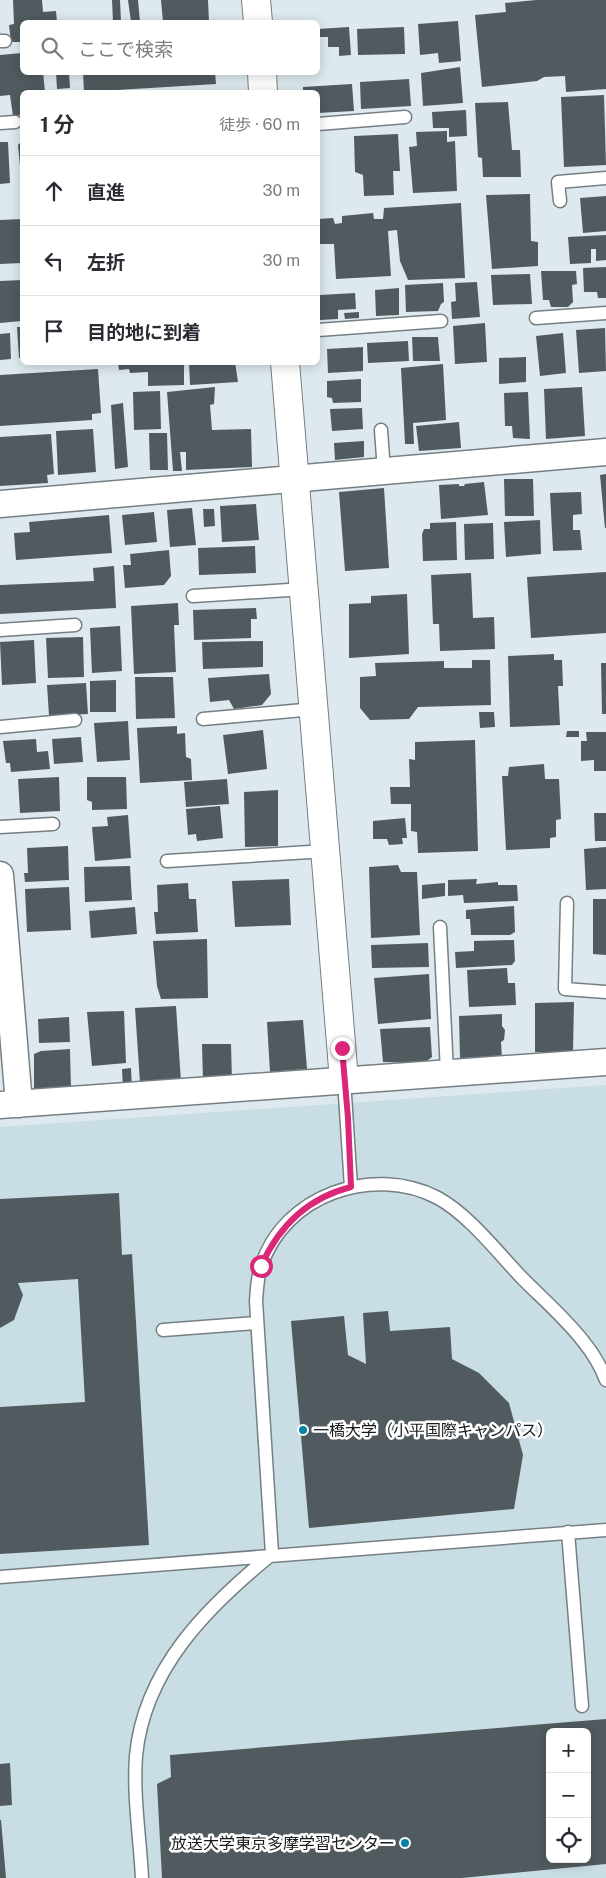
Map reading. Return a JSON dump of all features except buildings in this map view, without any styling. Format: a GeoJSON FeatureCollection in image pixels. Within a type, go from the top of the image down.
{"type":"FeatureCollection","features":[{"type":"Feature","properties":{"kind":"street"},"geometry":{"type":"LineString","coordinates":[[256,0],[258,20]]}},
{"type":"Feature","properties":{"kind":"street"},"geometry":{"type":"LineString","coordinates":[[262,75],[263,90]]}},
{"type":"Feature","properties":{"kind":"street"},"geometry":{"type":"LineString","coordinates":[[286,365],[344,1080]]}},
{"type":"Feature","properties":{"kind":"street"},"geometry":{"type":"LineString","coordinates":[[0,504],[606,452]]}},
{"type":"Feature","properties":{"kind":"street"},"geometry":{"type":"LineString","coordinates":[[0,875],[9,1105],[606,1062]]}},
{"type":"Feature","properties":{"kind":"lane"},"geometry":{"type":"LineString","coordinates":[[320,124],[405,117]]}},
{"type":"Feature","properties":{"kind":"lane"},"geometry":{"type":"LineString","coordinates":[[0,123],[16,122]]}},
{"type":"Feature","properties":{"kind":"lane"},"geometry":{"type":"LineString","coordinates":[[560,202],[558,182],[606,178]]}},
{"type":"Feature","properties":{"kind":"lane"},"geometry":{"type":"LineString","coordinates":[[536,318],[606,313]]}},
{"type":"Feature","properties":{"kind":"lane"},"geometry":{"type":"LineString","coordinates":[[320,330],[441,321]]}},
{"type":"Feature","properties":{"kind":"lane"},"geometry":{"type":"LineString","coordinates":[[381,430],[384,471]]}},
{"type":"Feature","properties":{"kind":"lane"},"geometry":{"type":"LineString","coordinates":[[194,596],[304,589]]}},
{"type":"Feature","properties":{"kind":"lane"},"geometry":{"type":"LineString","coordinates":[[0,630],[75,625]]}},
{"type":"Feature","properties":{"kind":"lane"},"geometry":{"type":"LineString","coordinates":[[203,719],[314,709]]}},
{"type":"Feature","properties":{"kind":"lane"},"geometry":{"type":"LineString","coordinates":[[0,727],[75,720]]}},
{"type":"Feature","properties":{"kind":"lane"},"geometry":{"type":"LineString","coordinates":[[0,827],[53,824]]}},
{"type":"Feature","properties":{"kind":"lane"},"geometry":{"type":"LineString","coordinates":[[167,861],[326,852]]}},
{"type":"Feature","properties":{"kind":"lane"},"geometry":{"type":"LineString","coordinates":[[567,903],[565,989],[606,992]]}},
{"type":"Feature","properties":{"kind":"lane"},"geometry":{"type":"LineString","coordinates":[[440,927],[447,1072]]}},
{"type":"Feature","properties":{"kind":"lane"},"geometry":{"type":"LineString","coordinates":[[344,1080],[351,1187]]}},
{"type":"Feature","properties":{"kind":"lane"},"geometry":{"type":"LineString","coordinates":[[272,1554],[256,1323],[258,1280],[261,1266],[277,1235],[303,1208],[323,1197],[351,1187],[378,1184],[412,1188],[439,1199],[452,1208],[584,1341],[606,1380]]}},
{"type":"Feature","properties":{"kind":"lane"},"geometry":{"type":"LineString","coordinates":[[163,1330],[256,1323]]}},
{"type":"Feature","properties":{"kind":"lane"},"geometry":{"type":"LineString","coordinates":[[0,1577],[272,1554],[606,1530]]}},
{"type":"Feature","properties":{"kind":"lane"},"geometry":{"type":"LineString","coordinates":[[568,1532],[582,1706]]}},
{"type":"Feature","properties":{"kind":"lane"},"geometry":{"type":"LineString","coordinates":[[142,1878],[136,1757],[141,1726],[151,1698],[165,1668],[204,1615],[231,1588],[272,1554]]}},
{"type":"Feature","properties":{"kind":"shaded area","name":"一橋大学（小平国際キャンパス）"},"geometry":{"type":"Polygon","coordinates":[[[606,1085],[606,1878],[0,1878],[0,1127],[606,1085]]]}},
{"type":"Feature","properties":{"kind":"place","name":"一橋大学（小平国際キャンパス）"},"geometry":{"type":"Point","coordinates":[303,1430]}},
{"type":"Feature","properties":{"kind":"place","name":"放送大学東京多摩学習センター"},"geometry":{"type":"Point","coordinates":[405,1843]}},
{"type":"Feature","properties":{"kind":"route"},"geometry":{"type":"LineString","coordinates":[[261,1266],[277,1235],[303,1208],[323,1197],[351,1187],[342,1048]]}}]}
